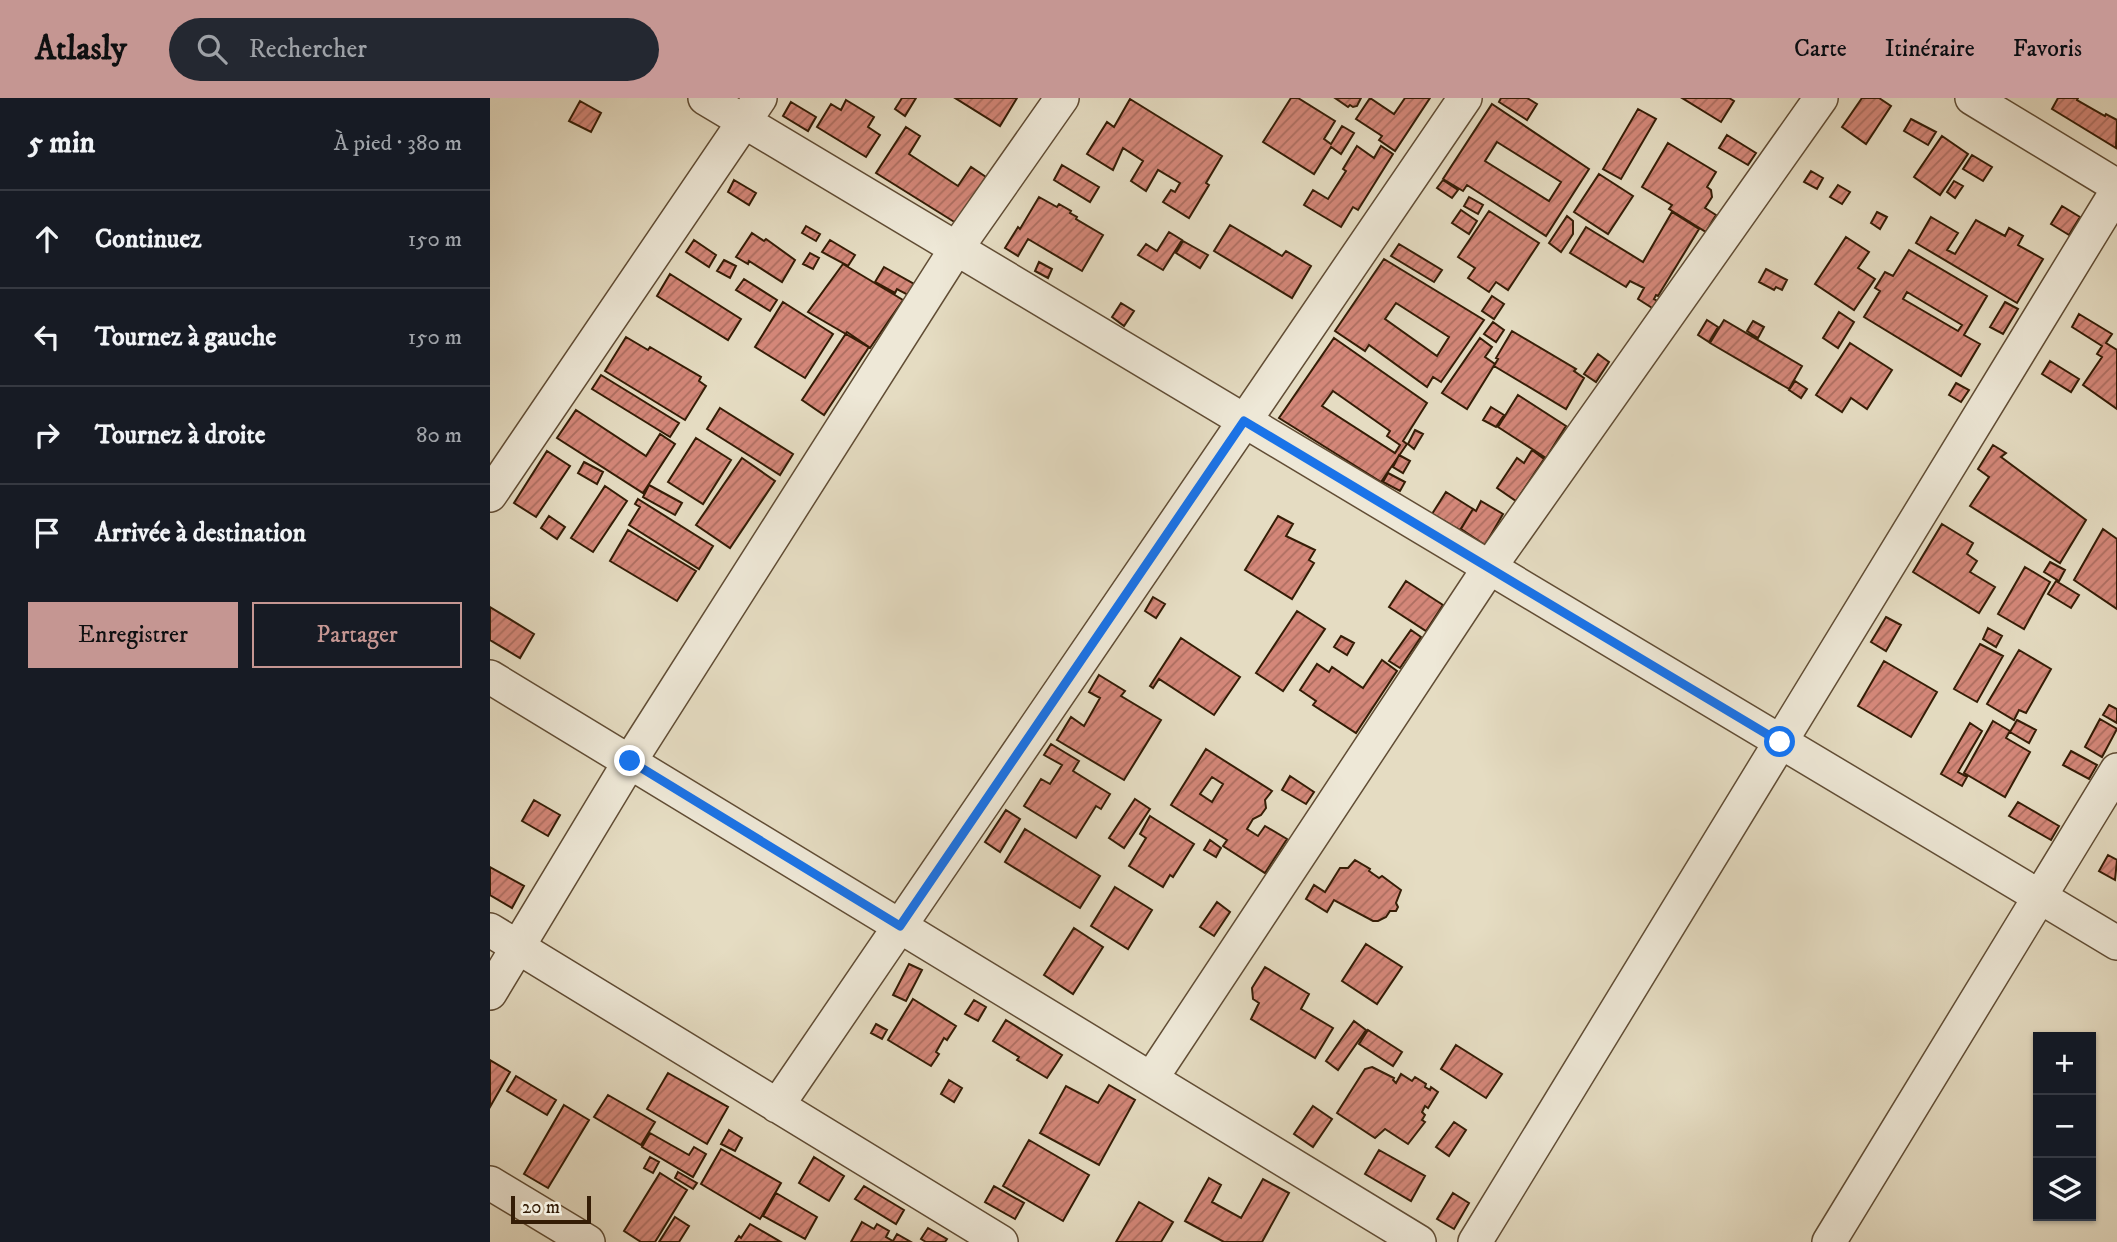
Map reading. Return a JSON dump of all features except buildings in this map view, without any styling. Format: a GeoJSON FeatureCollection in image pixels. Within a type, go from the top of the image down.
{"type":"FeatureCollection","features":[{"type":"Feature","properties":{"kind":"street"},"geometry":{"type":"LineString","coordinates":[[705,98],[752,110],[956,249],[2117,943]]}},
{"type":"Feature","properties":{"kind":"street"},"geometry":{"type":"LineString","coordinates":[[490,993],[504,939],[630,761],[956,249],[1062,98]]}},
{"type":"Feature","properties":{"kind":"street"},"geometry":{"type":"LineString","coordinates":[[777,1105],[1465,98]]}},
{"type":"Feature","properties":{"kind":"street"},"geometry":{"type":"LineString","coordinates":[[1151,1079],[1489,568],[1821,98]]}},
{"type":"Feature","properties":{"kind":"street"},"geometry":{"type":"LineString","coordinates":[[1475,1242],[2117,188],[1972,98]]}},
{"type":"Feature","properties":{"kind":"street"},"geometry":{"type":"LineString","coordinates":[[490,495],[752,110]]}},
{"type":"Feature","properties":{"kind":"street"},"geometry":{"type":"LineString","coordinates":[[490,677],[1419,1242]]}},
{"type":"Feature","properties":{"kind":"street"},"geometry":{"type":"LineString","coordinates":[[1829,1242],[2117,770]]}},
{"type":"Feature","properties":{"kind":"street"},"geometry":{"type":"LineString","coordinates":[[504,939],[1001,1242]]}},
{"type":"Feature","properties":{"kind":"street"},"geometry":{"type":"LineString","coordinates":[[490,1183],[587,1242]]}},
{"type":"Feature","properties":{"kind":"route"},"geometry":{"type":"LineString","coordinates":[[630,761],[900,926],[1244,421],[1780,742]]}}]}
